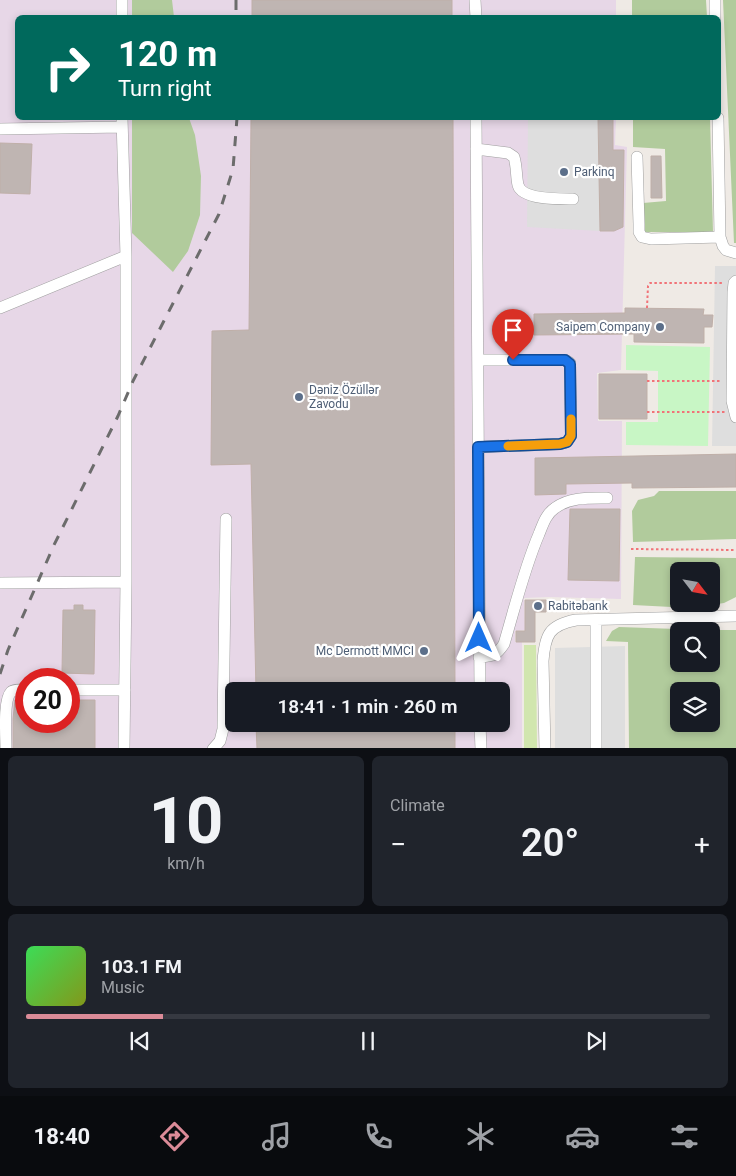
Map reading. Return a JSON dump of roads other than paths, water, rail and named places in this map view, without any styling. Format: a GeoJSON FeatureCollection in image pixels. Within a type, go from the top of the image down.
{"type":"FeatureCollection","features":[{"type":"Feature","properties":{"kind":"street"},"geometry":{"type":"LineString","coordinates":[[122,0],[122,15]]}},
{"type":"Feature","properties":{"kind":"street"},"geometry":{"type":"LineString","coordinates":[[476,0],[476,15]]}},
{"type":"Feature","properties":{"kind":"street"},"geometry":{"type":"LineString","coordinates":[[715,0],[715,15]]}},
{"type":"Feature","properties":{"kind":"street"},"geometry":{"type":"LineString","coordinates":[[476,120],[480,682]]}},
{"type":"Feature","properties":{"kind":"street"},"geometry":{"type":"LineString","coordinates":[[718,120],[720,237],[726,250],[736,253]]}},
{"type":"Feature","properties":{"kind":"street"},"geometry":{"type":"LineString","coordinates":[[0,129],[122,122],[126,256],[124,748]]}},
{"type":"Feature","properties":{"kind":"street"},"geometry":{"type":"LineString","coordinates":[[476,149],[508,153],[514,157],[517,167],[518,187],[522,192],[532,196],[573,200]]}},
{"type":"Feature","properties":{"kind":"street"},"geometry":{"type":"LineString","coordinates":[[637,157],[638,224],[642,237],[651,240],[720,237]]}},
{"type":"Feature","properties":{"kind":"street"},"geometry":{"type":"LineString","coordinates":[[0,308],[126,256]]}},
{"type":"Feature","properties":{"kind":"street"},"geometry":{"type":"LineString","coordinates":[[735,282],[732,401],[735,415]]}},
{"type":"Feature","properties":{"kind":"street"},"geometry":{"type":"LineString","coordinates":[[478,360],[565,360],[570,364],[571,374],[571,436],[567,442],[560,444],[478,447]]}},
{"type":"Feature","properties":{"kind":"street"},"geometry":{"type":"LineString","coordinates":[[479,657],[493,656],[504,644],[529,559],[549,513],[571,500],[607,498]]}},
{"type":"Feature","properties":{"kind":"street"},"geometry":{"type":"LineString","coordinates":[[213,748],[220,741],[223,729],[226,519]]}},
{"type":"Feature","properties":{"kind":"street"},"geometry":{"type":"LineString","coordinates":[[0,583],[126,582]]}},
{"type":"Feature","properties":{"kind":"street"},"geometry":{"type":"LineString","coordinates":[[545,748],[543,661],[544,648],[553,628],[564,622],[576,620],[736,616]]}},
{"type":"Feature","properties":{"kind":"street"},"geometry":{"type":"LineString","coordinates":[[596,620],[596,748]]}},
{"type":"Feature","properties":{"kind":"street"},"geometry":{"type":"LineString","coordinates":[[6,748],[8,698],[10,692],[15,690]]}},
{"type":"Feature","properties":{"kind":"street"},"geometry":{"type":"LineString","coordinates":[[80,690],[125,690]]}},
{"type":"Feature","properties":{"kind":"street"},"geometry":{"type":"LineString","coordinates":[[480,732],[481,748]]}},
{"type":"Feature","properties":{"kind":"railway"},"geometry":{"type":"LineString","coordinates":[[236,0],[236,15]]}},
{"type":"Feature","properties":{"kind":"railway"},"geometry":{"type":"LineString","coordinates":[[0,674],[8,650],[54,545],[118,416],[133,381],[219,214],[233,169],[237,120]]}},
{"type":"Feature","properties":{"kind":"place","name":"Parkinq"},"geometry":{"type":"Point","coordinates":[564,172]}},
{"type":"Feature","properties":{"kind":"place","name":"Saipem Company"},"geometry":{"type":"Point","coordinates":[660,327]}},
{"type":"Feature","properties":{"kind":"place","name":"Dəniz Özüllər Zavodu"},"geometry":{"type":"Point","coordinates":[299,397]}},
{"type":"Feature","properties":{"kind":"place","name":"Rabitəbank"},"geometry":{"type":"Point","coordinates":[538,606]}},
{"type":"Feature","properties":{"kind":"place","name":"Mc Dermott MMCI"},"geometry":{"type":"Point","coordinates":[424,651]}}]}
